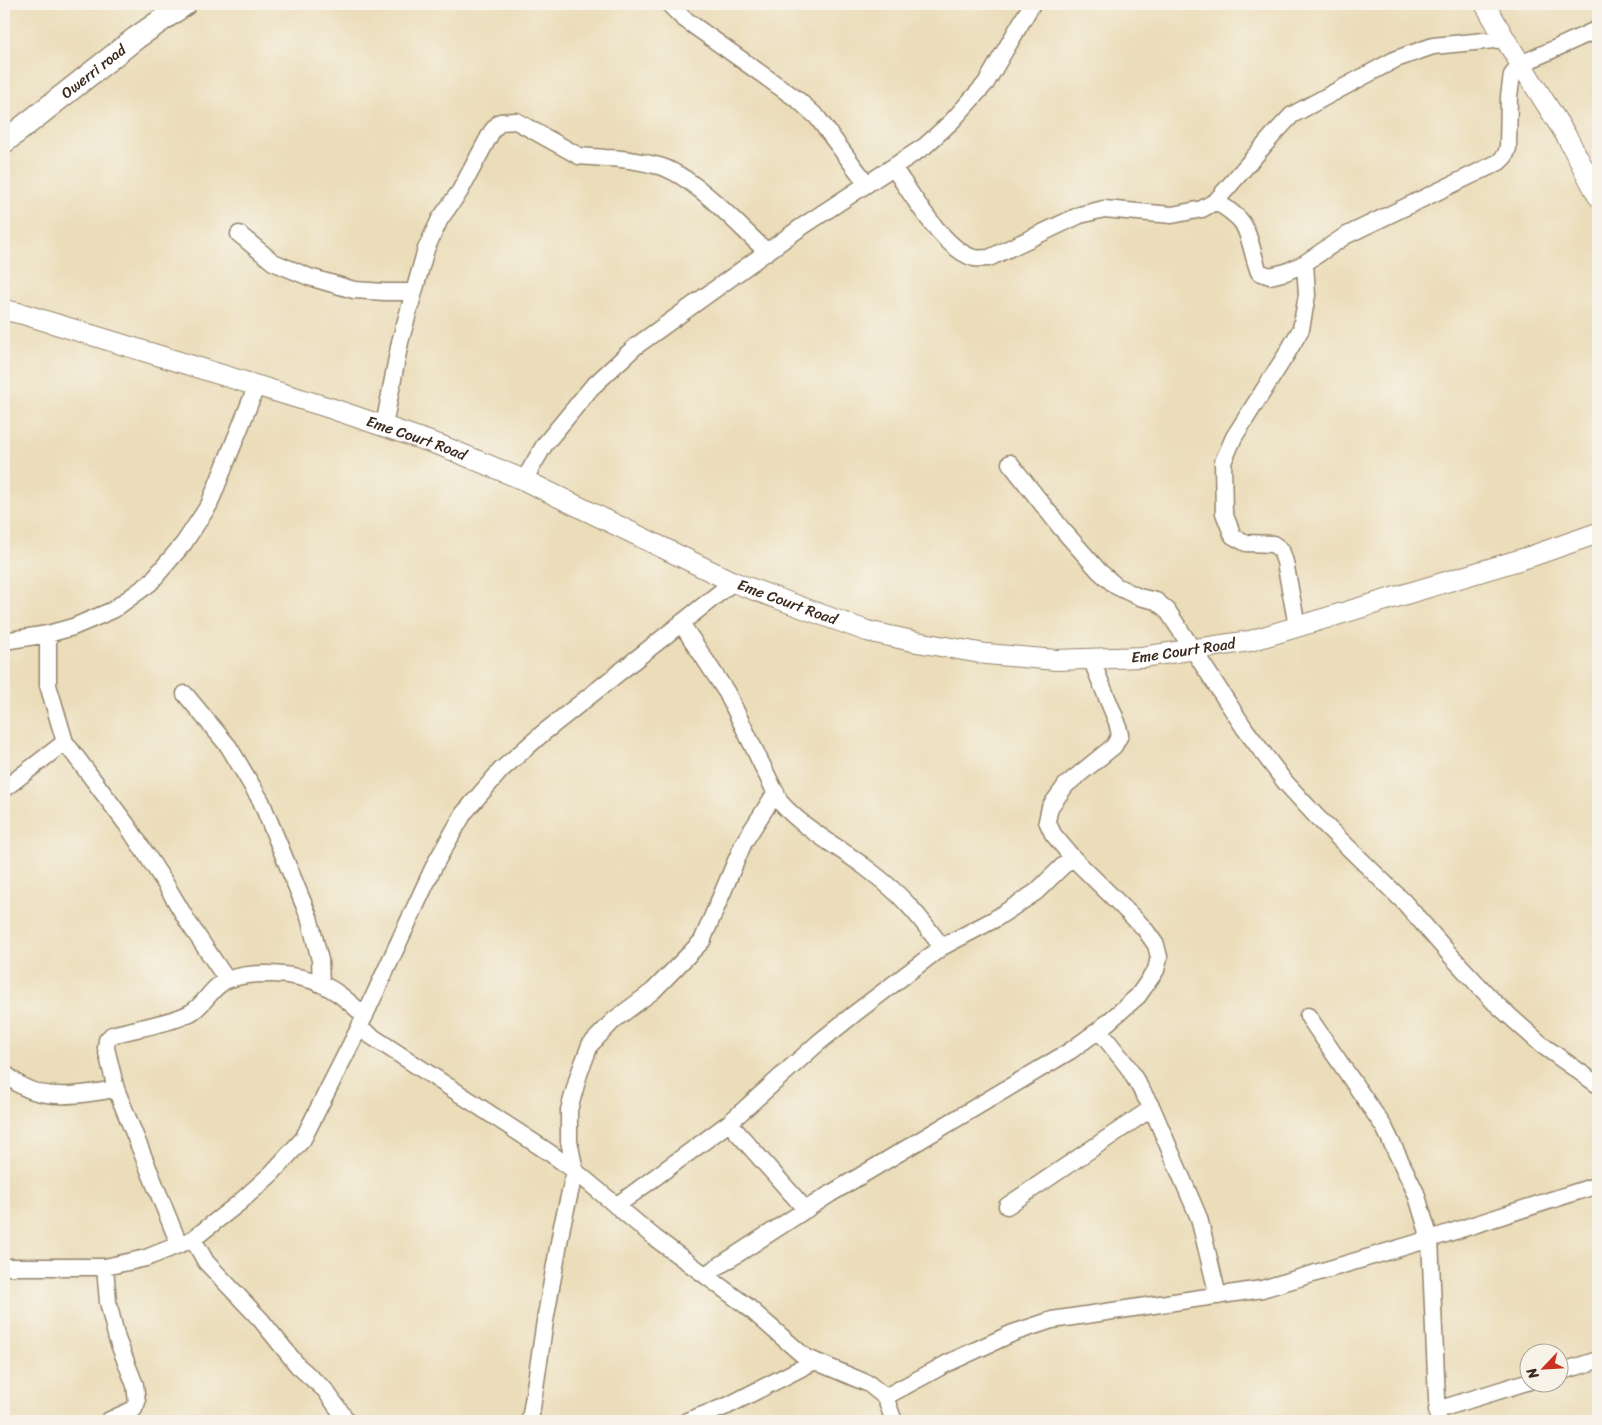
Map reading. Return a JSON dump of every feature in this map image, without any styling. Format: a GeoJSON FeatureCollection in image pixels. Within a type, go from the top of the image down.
{"type":"FeatureCollection","features":[{"type":"Feature","properties":{"kind":"main road","name":"Owerri road"},"geometry":{"type":"LineString","coordinates":[[4,142],[136,38],[162,11],[185,4]]}},
{"type":"Feature","properties":{"kind":"street"},"geometry":{"type":"LineString","coordinates":[[669,4],[683,18],[798,100],[817,117],[867,184]]}},
{"type":"Feature","properties":{"kind":"street"},"geometry":{"type":"LineString","coordinates":[[524,480],[545,444],[591,388],[636,346],[767,252],[926,146],[952,121],[986,83],[1032,4]]}},
{"type":"Feature","properties":{"kind":"street"},"geometry":{"type":"LineString","coordinates":[[1485,4],[1567,137],[1598,196]]}},
{"type":"Feature","properties":{"kind":"street"},"geometry":{"type":"LineString","coordinates":[[1216,201],[1234,214],[1242,223],[1259,272],[1270,276],[1286,272],[1305,263],[1345,236],[1499,162],[1505,156],[1508,148],[1509,96],[1512,75],[1521,64],[1598,29]]}},
{"type":"Feature","properties":{"kind":"street"},"geometry":{"type":"LineString","coordinates":[[893,167],[938,232],[964,254],[976,259],[989,258],[1080,215],[1104,209],[1172,215],[1202,209],[1216,201],[1292,115],[1396,59],[1433,46],[1505,39]]}},
{"type":"Feature","properties":{"kind":"street"},"geometry":{"type":"LineString","coordinates":[[384,426],[400,342],[426,249],[440,219],[460,191],[492,131],[500,122],[516,121],[578,156],[607,158],[660,166],[680,175],[705,194],[767,252]]}},
{"type":"Feature","properties":{"kind":"street"},"geometry":{"type":"LineString","coordinates":[[240,234],[273,262],[309,277],[354,290],[414,292]]}},
{"type":"Feature","properties":{"kind":"street"},"geometry":{"type":"LineString","coordinates":[[1297,626],[1285,562],[1280,550],[1273,544],[1246,543],[1233,536],[1224,513],[1223,462],[1234,437],[1301,329],[1306,295],[1305,263]]}},
{"type":"Feature","properties":{"kind":"street","name":"Eme Court Road"},"geometry":{"type":"LineString","coordinates":[[4,310],[23,314],[257,385],[442,446],[524,480],[733,582],[867,630],[917,642],[986,654],[1056,660],[1142,657],[1250,641],[1532,556],[1598,533]]}},
{"type":"Feature","properties":{"kind":"street"},"geometry":{"type":"LineString","coordinates":[[4,641],[48,634],[73,627],[113,610],[150,583],[184,543],[209,505],[257,385]]}},
{"type":"Feature","properties":{"kind":"street"},"geometry":{"type":"LineString","coordinates":[[1010,464],[1060,528],[1099,572],[1116,586],[1156,601],[1167,610],[1245,728],[1297,796],[1404,902],[1495,1003],[1542,1045],[1598,1085]]}},
{"type":"Feature","properties":{"kind":"street"},"geometry":{"type":"LineString","coordinates":[[4,1267],[105,1267],[146,1258],[186,1242],[239,1203],[272,1173],[303,1139],[362,1022],[435,864],[464,812],[501,770],[536,739],[733,582]]}},
{"type":"Feature","properties":{"kind":"street"},"geometry":{"type":"LineString","coordinates":[[681,624],[727,693],[780,802],[803,824],[888,885],[910,907],[942,947]]}},
{"type":"Feature","properties":{"kind":"street"},"geometry":{"type":"LineString","coordinates":[[48,634],[48,686],[66,742],[127,825],[227,980]]}},
{"type":"Feature","properties":{"kind":"street"},"geometry":{"type":"LineString","coordinates":[[705,1275],[806,1210],[1070,1051],[1099,1030],[1138,996],[1156,970],[1159,957],[1156,945],[1144,928],[1072,856],[1053,834],[1047,821],[1050,807],[1066,785],[1114,746],[1120,735],[1117,722],[1091,659]]}},
{"type":"Feature","properties":{"kind":"street"},"geometry":{"type":"LineString","coordinates":[[185,694],[229,747],[261,801],[309,917],[320,960],[321,984]]}},
{"type":"Feature","properties":{"kind":"street"},"geometry":{"type":"LineString","coordinates":[[4,789],[66,742]]}},
{"type":"Feature","properties":{"kind":"street"},"geometry":{"type":"LineString","coordinates":[[530,1421],[545,1321],[575,1171],[569,1142],[569,1110],[579,1074],[590,1045],[614,1020],[653,991],[702,942],[744,842],[776,792]]}},
{"type":"Feature","properties":{"kind":"street"},"geometry":{"type":"LineString","coordinates":[[616,1206],[729,1123],[818,1043],[942,947],[995,919],[1036,892],[1072,856]]}},
{"type":"Feature","properties":{"kind":"street"},"geometry":{"type":"LineString","coordinates":[[347,1421],[325,1390],[298,1366],[261,1320],[186,1242],[116,1089],[106,1048],[107,1040],[112,1035],[191,1013],[217,986],[227,980],[253,974],[288,975],[321,984],[342,996],[362,1022],[575,1171],[655,1238],[748,1307],[794,1349],[815,1362],[870,1384],[885,1397],[894,1421]]}},
{"type":"Feature","properties":{"kind":"street"},"geometry":{"type":"LineString","coordinates":[[1308,1016],[1384,1126],[1416,1193],[1430,1239],[1438,1416],[1520,1386]]}},
{"type":"Feature","properties":{"kind":"street"},"geometry":{"type":"LineString","coordinates":[[1099,1030],[1128,1067],[1152,1108],[1199,1218],[1218,1296]]}},
{"type":"Feature","properties":{"kind":"street"},"geometry":{"type":"LineString","coordinates":[[4,1073],[21,1086],[44,1094],[80,1095],[116,1089]]}},
{"type":"Feature","properties":{"kind":"street"},"geometry":{"type":"LineString","coordinates":[[1007,1206],[1152,1108]]}},
{"type":"Feature","properties":{"kind":"street"},"geometry":{"type":"LineString","coordinates":[[729,1123],[806,1210]]}},
{"type":"Feature","properties":{"kind":"street"},"geometry":{"type":"LineString","coordinates":[[885,1397],[948,1363],[1013,1334],[1052,1320],[1262,1289],[1430,1239],[1598,1185]]}},
{"type":"Feature","properties":{"kind":"street"},"geometry":{"type":"LineString","coordinates":[[105,1267],[108,1302],[117,1338],[135,1385],[137,1402],[134,1410],[108,1421]]}},
{"type":"Feature","properties":{"kind":"street"},"geometry":{"type":"LineString","coordinates":[[1570,1369],[1598,1360]]}},
{"type":"Feature","properties":{"kind":"street"},"geometry":{"type":"LineString","coordinates":[[687,1421],[727,1406],[815,1362]]}}]}
